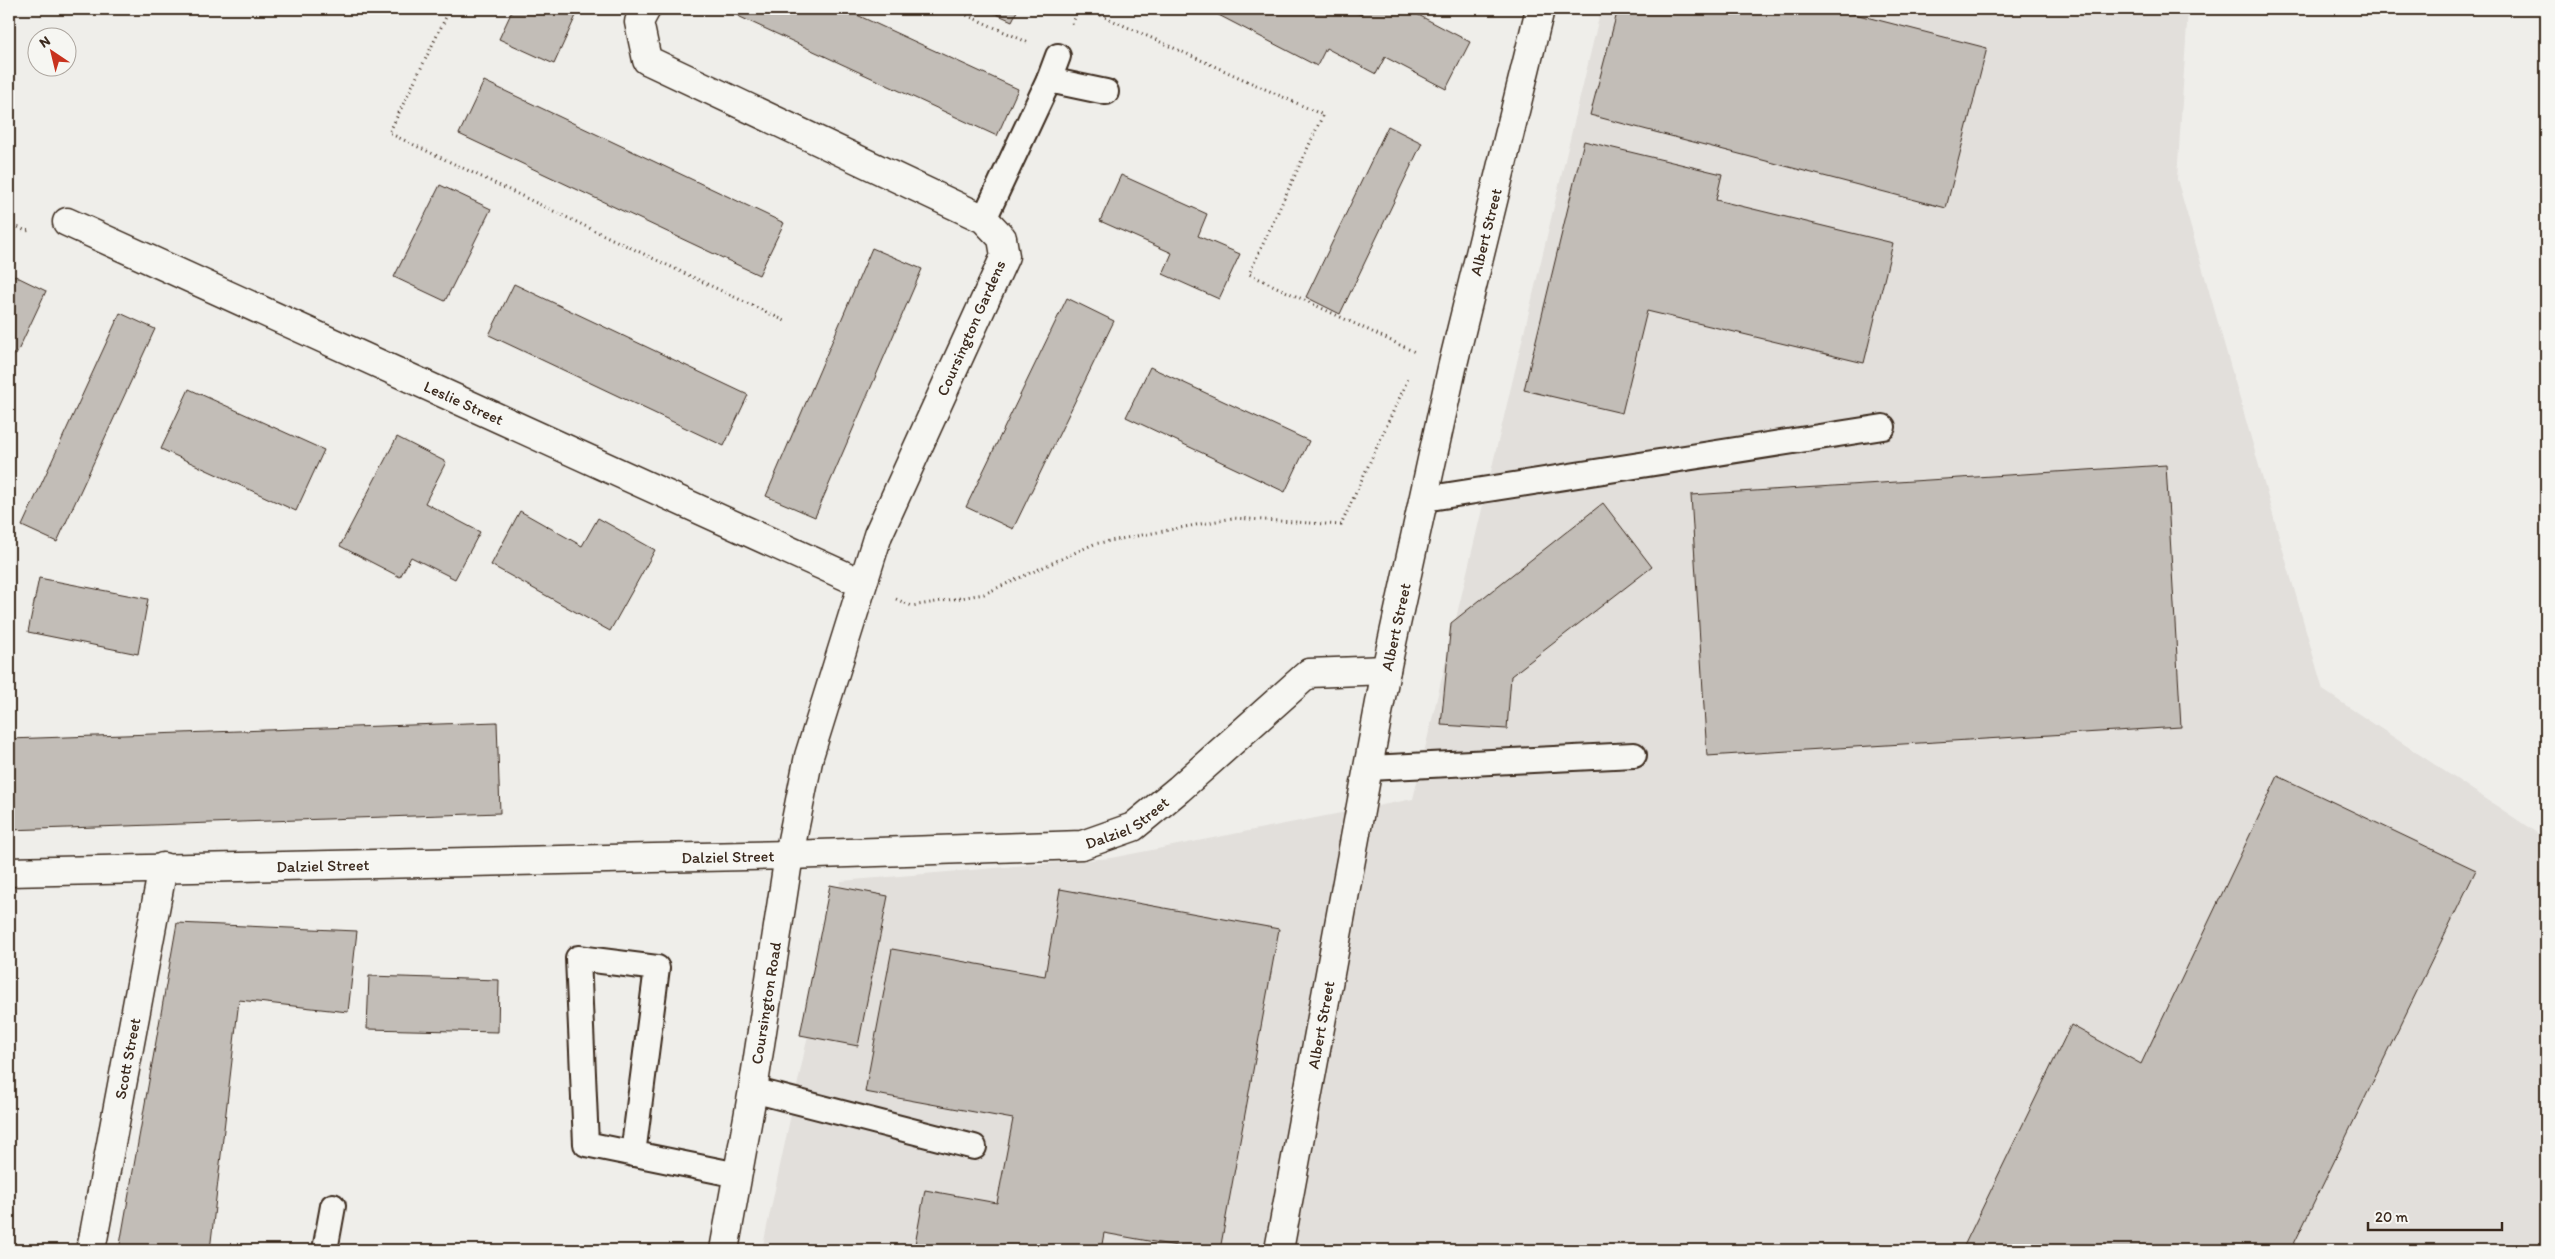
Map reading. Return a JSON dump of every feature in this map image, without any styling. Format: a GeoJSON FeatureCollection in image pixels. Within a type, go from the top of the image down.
{"type":"FeatureCollection","features":[{"type":"Feature","properties":{"kind":"street","name":"Coursington Gardens"},"geometry":{"type":"LineString","coordinates":[[646,9],[639,22],[647,60],[984,219],[1002,238],[1005,256],[878,535],[809,756]]}},
{"type":"Feature","properties":{"kind":"street","name":"Albert Street"},"geometry":{"type":"LineString","coordinates":[[1279,1250],[1386,670],[1452,368],[1540,9]]}},
{"type":"Feature","properties":{"kind":"street","name":"Leslie Street"},"geometry":{"type":"LineString","coordinates":[[67,222],[862,583]]}},
{"type":"Feature","properties":{"kind":"street","name":"Dalziel Street"},"geometry":{"type":"LineString","coordinates":[[9,872],[163,866],[789,855],[1082,845],[1133,827],[1179,789],[1309,673],[1386,670]]}},
{"type":"Feature","properties":{"kind":"street","name":"Coursington Road"},"geometry":{"type":"LineString","coordinates":[[724,1250],[753,1090],[789,855],[809,756]]}},
{"type":"Feature","properties":{"kind":"street","name":"Scott Street"},"geometry":{"type":"LineString","coordinates":[[91,1250],[163,866]]}},
{"type":"Feature","properties":{"kind":"lane"},"geometry":{"type":"LineString","coordinates":[[984,219],[1049,80],[1058,56]]}},
{"type":"Feature","properties":{"kind":"lane"},"geometry":{"type":"LineString","coordinates":[[1049,80],[1106,92]]}},
{"type":"Feature","properties":{"kind":"lane"},"geometry":{"type":"LineString","coordinates":[[1424,499],[1883,427]]}},
{"type":"Feature","properties":{"kind":"lane"},"geometry":{"type":"LineString","coordinates":[[1369,768],[1634,754]]}},
{"type":"Feature","properties":{"kind":"lane"},"geometry":{"type":"LineString","coordinates":[[633,1154],[657,968],[578,958],[586,1144],[633,1154],[738,1175]]}},
{"type":"Feature","properties":{"kind":"lane"},"geometry":{"type":"LineString","coordinates":[[753,1090],[974,1147]]}},
{"type":"Feature","properties":{"kind":"lane"},"geometry":{"type":"LineString","coordinates":[[325,1250],[333,1206]]}},
{"type":"Feature","properties":{"kind":"path"},"geometry":{"type":"LineString","coordinates":[[450,9],[389,133],[785,322]]}},
{"type":"Feature","properties":{"kind":"path"},"geometry":{"type":"LineString","coordinates":[[953,9],[1058,56],[1079,9]]}},
{"type":"Feature","properties":{"kind":"path"},"geometry":{"type":"LineString","coordinates":[[1087,9],[1323,115],[1249,274],[1420,354],[1416,363]]}},
{"type":"Feature","properties":{"kind":"path"},"geometry":{"type":"LineString","coordinates":[[862,583],[912,606],[984,594],[1094,544],[1161,530],[1232,518],[1341,525],[1412,372]]}},
{"type":"Feature","properties":{"kind":"shaded area"},"geometry":{"type":"Polygon","coordinates":[[[1601,9],[2188,9],[2177,179],[2323,690],[2546,839],[2546,1250],[762,1250],[841,881],[1111,858],[1413,799],[1601,9]]]}},
{"type":"Feature","properties":{"kind":"building"},"geometry":{"type":"Polygon","coordinates":[[[513,9],[579,9],[554,64],[499,39],[513,9]]]}},
{"type":"Feature","properties":{"kind":"building"},"geometry":{"type":"Polygon","coordinates":[[[741,9],[844,9],[1018,89],[997,136],[738,16],[741,9]]]}},
{"type":"Feature","properties":{"kind":"building"},"geometry":{"type":"Polygon","coordinates":[[[985,9],[1018,9],[1012,21],[985,9]]]}},
{"type":"Feature","properties":{"kind":"building"},"geometry":{"type":"Polygon","coordinates":[[[1207,9],[1348,9],[1361,15],[1364,9],[1407,9],[1470,42],[1446,89],[1385,57],[1376,74],[1326,48],[1317,66],[1207,9]]]}},
{"type":"Feature","properties":{"kind":"building"},"geometry":{"type":"Polygon","coordinates":[[[1618,9],[1835,9],[1987,48],[1946,208],[1590,115],[1618,9]]]}},
{"type":"Feature","properties":{"kind":"building"},"geometry":{"type":"Polygon","coordinates":[[[484,81],[784,223],[759,275],[459,134],[484,81]]]}},
{"type":"Feature","properties":{"kind":"building"},"geometry":{"type":"Polygon","coordinates":[[[1388,126],[1422,143],[1340,314],[1306,297],[1388,126]]]}},
{"type":"Feature","properties":{"kind":"building"},"geometry":{"type":"Polygon","coordinates":[[[1584,141],[1722,174],[1716,200],[1893,243],[1864,363],[1647,311],[1622,413],[1524,390],[1584,141]]]}},
{"type":"Feature","properties":{"kind":"building"},"geometry":{"type":"Polygon","coordinates":[[[1121,175],[1207,214],[1198,236],[1240,254],[1219,299],[1163,274],[1172,253],[1100,221],[1121,175]]]}},
{"type":"Feature","properties":{"kind":"building"},"geometry":{"type":"Polygon","coordinates":[[[440,185],[491,209],[445,301],[394,277],[440,185]]]}},
{"type":"Feature","properties":{"kind":"building"},"geometry":{"type":"Polygon","coordinates":[[[872,248],[922,269],[815,517],[766,496],[872,248]]]}},
{"type":"Feature","properties":{"kind":"building"},"geometry":{"type":"Polygon","coordinates":[[[9,273],[46,291],[16,355],[9,351],[9,273]]]}},
{"type":"Feature","properties":{"kind":"building"},"geometry":{"type":"Polygon","coordinates":[[[514,284],[748,395],[724,446],[489,335],[514,284]]]}},
{"type":"Feature","properties":{"kind":"building"},"geometry":{"type":"Polygon","coordinates":[[[1067,298],[1114,321],[1013,529],[966,507],[1067,298]]]}},
{"type":"Feature","properties":{"kind":"building"},"geometry":{"type":"Polygon","coordinates":[[[120,313],[155,329],[57,542],[22,526],[120,313]]]}},
{"type":"Feature","properties":{"kind":"building"},"geometry":{"type":"Polygon","coordinates":[[[1150,367],[1309,441],[1285,492],[1126,417],[1150,367]]]}},
{"type":"Feature","properties":{"kind":"building"},"geometry":{"type":"Polygon","coordinates":[[[189,389],[324,450],[296,511],[161,449],[189,389]]]}},
{"type":"Feature","properties":{"kind":"building"},"geometry":{"type":"Polygon","coordinates":[[[397,437],[446,462],[425,503],[480,532],[455,579],[411,557],[400,577],[340,546],[397,437]]]}},
{"type":"Feature","properties":{"kind":"building"},"geometry":{"type":"Polygon","coordinates":[[[2166,465],[2181,727],[1707,756],[1691,495],[2166,465]]]}},
{"type":"Feature","properties":{"kind":"building"},"geometry":{"type":"Polygon","coordinates":[[[1603,503],[1652,567],[1511,676],[1507,729],[1441,725],[1451,623],[1603,503]]]}},
{"type":"Feature","properties":{"kind":"building"},"geometry":{"type":"Polygon","coordinates":[[[520,511],[582,546],[598,518],[655,550],[610,631],[491,565],[520,511]]]}},
{"type":"Feature","properties":{"kind":"building"},"geometry":{"type":"Polygon","coordinates":[[[39,578],[148,599],[138,654],[28,632],[39,578]]]}},
{"type":"Feature","properties":{"kind":"building"},"geometry":{"type":"Polygon","coordinates":[[[497,722],[500,813],[9,830],[9,739],[497,722]]]}},
{"type":"Feature","properties":{"kind":"building"},"geometry":{"type":"Polygon","coordinates":[[[2278,776],[2476,870],[2291,1250],[1962,1250],[2071,1025],[2141,1064],[2278,776]]]}},
{"type":"Feature","properties":{"kind":"building"},"geometry":{"type":"Polygon","coordinates":[[[830,885],[888,896],[858,1046],[800,1035],[830,885]]]}},
{"type":"Feature","properties":{"kind":"building"},"geometry":{"type":"Polygon","coordinates":[[[1060,889],[1279,929],[1220,1250],[1199,1250],[1104,1233],[1101,1250],[914,1250],[925,1190],[997,1203],[1013,1119],[865,1092],[892,949],[1045,976],[1060,889]]]}},
{"type":"Feature","properties":{"kind":"building"},"geometry":{"type":"Polygon","coordinates":[[[177,923],[357,931],[348,1012],[239,1000],[210,1250],[119,1250],[177,923]]]}},
{"type":"Feature","properties":{"kind":"building"},"geometry":{"type":"Polygon","coordinates":[[[369,976],[499,980],[498,1032],[367,1029],[369,976]]]}}]}
